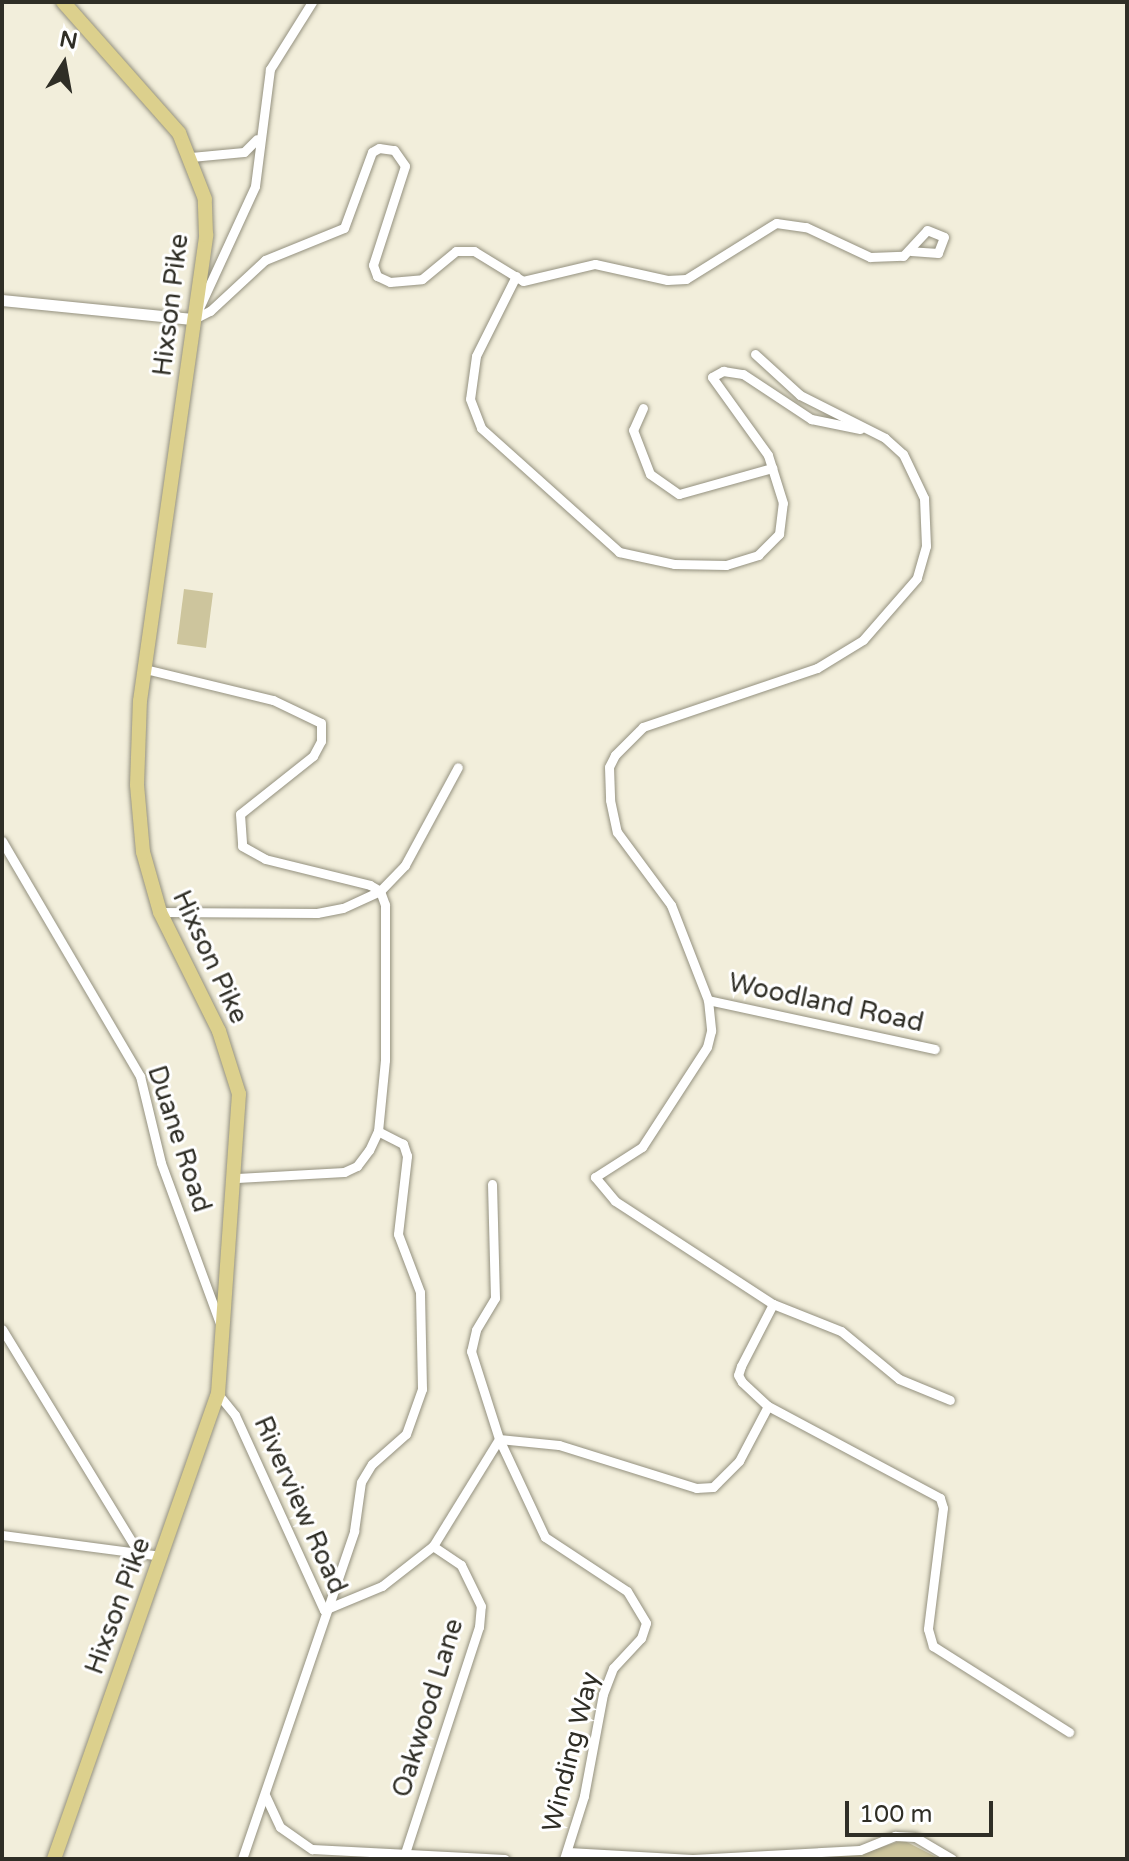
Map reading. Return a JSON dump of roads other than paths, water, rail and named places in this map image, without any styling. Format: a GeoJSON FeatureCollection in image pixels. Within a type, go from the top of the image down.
{"type":"FeatureCollection","features":[{"type":"Feature","properties":{"kind":"main road","name":"Hixson Pike"},"geometry":{"type":"LineString","coordinates":[[54,1859],[218,1394],[237,1178],[236,1073],[160,912],[143,852],[137,785],[145,669],[206,235],[205,199],[179,133],[63,2]]}},
{"type":"Feature","properties":{"kind":"street"},"geometry":{"type":"LineString","coordinates":[[194,319],[246,214],[255,186],[270,69],[312,2]]}},
{"type":"Feature","properties":{"kind":"street"},"geometry":{"type":"LineString","coordinates":[[191,157],[244,152],[259,136]]}},
{"type":"Feature","properties":{"kind":"street"},"geometry":{"type":"LineString","coordinates":[[2,300],[194,319],[210,311],[265,260],[344,228],[372,152],[379,148],[394,150],[405,166],[376,252],[377,276],[405,285],[422,279],[456,251],[474,251],[523,281],[595,264],[667,280],[686,279],[776,223],[806,227],[870,257],[911,251]]}},
{"type":"Feature","properties":{"kind":"street"},"geometry":{"type":"LineString","coordinates":[[516,276],[476,356],[470,399],[481,428],[619,552],[674,564],[726,565],[758,555],[779,534],[783,503],[768,455],[712,377],[723,371],[743,374],[811,419],[866,430]]}},
{"type":"Feature","properties":{"kind":"street"},"geometry":{"type":"LineString","coordinates":[[755,354],[800,395],[866,430],[903,454],[919,483],[928,518],[917,578],[863,640],[817,668],[643,727],[630,735],[609,767],[617,832],[671,905],[708,1000],[707,1047],[642,1147],[595,1177],[615,1201],[773,1304],[841,1331],[899,1379],[950,1400]]}},
{"type":"Feature","properties":{"kind":"street"},"geometry":{"type":"LineString","coordinates":[[643,408],[633,430],[650,474],[679,494],[772,468]]}},
{"type":"Feature","properties":{"kind":"street"},"geometry":{"type":"LineString","coordinates":[[145,669],[273,700],[321,723],[321,741],[313,756],[240,814],[242,846],[265,859],[380,891]]}},
{"type":"Feature","properties":{"kind":"street"},"geometry":{"type":"LineString","coordinates":[[160,912],[317,913],[343,908],[380,891],[405,865],[458,767]]}},
{"type":"Feature","properties":{"kind":"street","name":"Duane Road"},"geometry":{"type":"LineString","coordinates":[[2,841],[140,1076],[161,1163],[225,1335]]}},
{"type":"Feature","properties":{"kind":"street"},"geometry":{"type":"LineString","coordinates":[[237,1178],[344,1172],[363,1159],[378,1131],[387,1025],[385,905],[380,891]]}},
{"type":"Feature","properties":{"kind":"street","name":"Woodland Road"},"geometry":{"type":"LineString","coordinates":[[708,1000],[935,1049]]}},
{"type":"Feature","properties":{"kind":"street"},"geometry":{"type":"LineString","coordinates":[[324,1610],[354,1531],[365,1472],[406,1434],[422,1389],[420,1292],[398,1234],[407,1156],[403,1144],[378,1131]]}},
{"type":"Feature","properties":{"kind":"street"},"geometry":{"type":"LineString","coordinates":[[324,1610],[382,1586],[433,1546],[499,1439],[471,1351],[476,1330],[495,1298],[492,1184]]}},
{"type":"Feature","properties":{"kind":"street"},"geometry":{"type":"LineString","coordinates":[[773,1304],[738,1375],[768,1406],[940,1498],[943,1508],[928,1629],[933,1646],[1069,1732]]}},
{"type":"Feature","properties":{"kind":"street"},"geometry":{"type":"LineString","coordinates":[[2,1329],[138,1552]]}},
{"type":"Feature","properties":{"kind":"street","name":"Riverview Road"},"geometry":{"type":"LineString","coordinates":[[218,1394],[235,1415],[324,1610],[242,1859]]}},
{"type":"Feature","properties":{"kind":"street"},"geometry":{"type":"LineString","coordinates":[[499,1439],[559,1445],[696,1488],[713,1487],[739,1461],[768,1406]]}},
{"type":"Feature","properties":{"kind":"street","name":"Winding Way"},"geometry":{"type":"LineString","coordinates":[[499,1439],[545,1537],[627,1591],[646,1623],[641,1638],[613,1668],[603,1694],[566,1855]]}},
{"type":"Feature","properties":{"kind":"street"},"geometry":{"type":"LineString","coordinates":[[2,1535],[161,1556]]}},
{"type":"Feature","properties":{"kind":"street","name":"Oakwood Lane"},"geometry":{"type":"LineString","coordinates":[[405,1853],[480,1617],[476,1589],[461,1565],[433,1546]]}},
{"type":"Feature","properties":{"kind":"street"},"geometry":{"type":"LineString","coordinates":[[265,1795],[280,1827],[312,1849],[505,1859]]}},
{"type":"Feature","properties":{"kind":"street"},"geometry":{"type":"LineString","coordinates":[[566,1855],[692,1859],[860,1850],[895,1836],[915,1837],[952,1859]]}}]}
